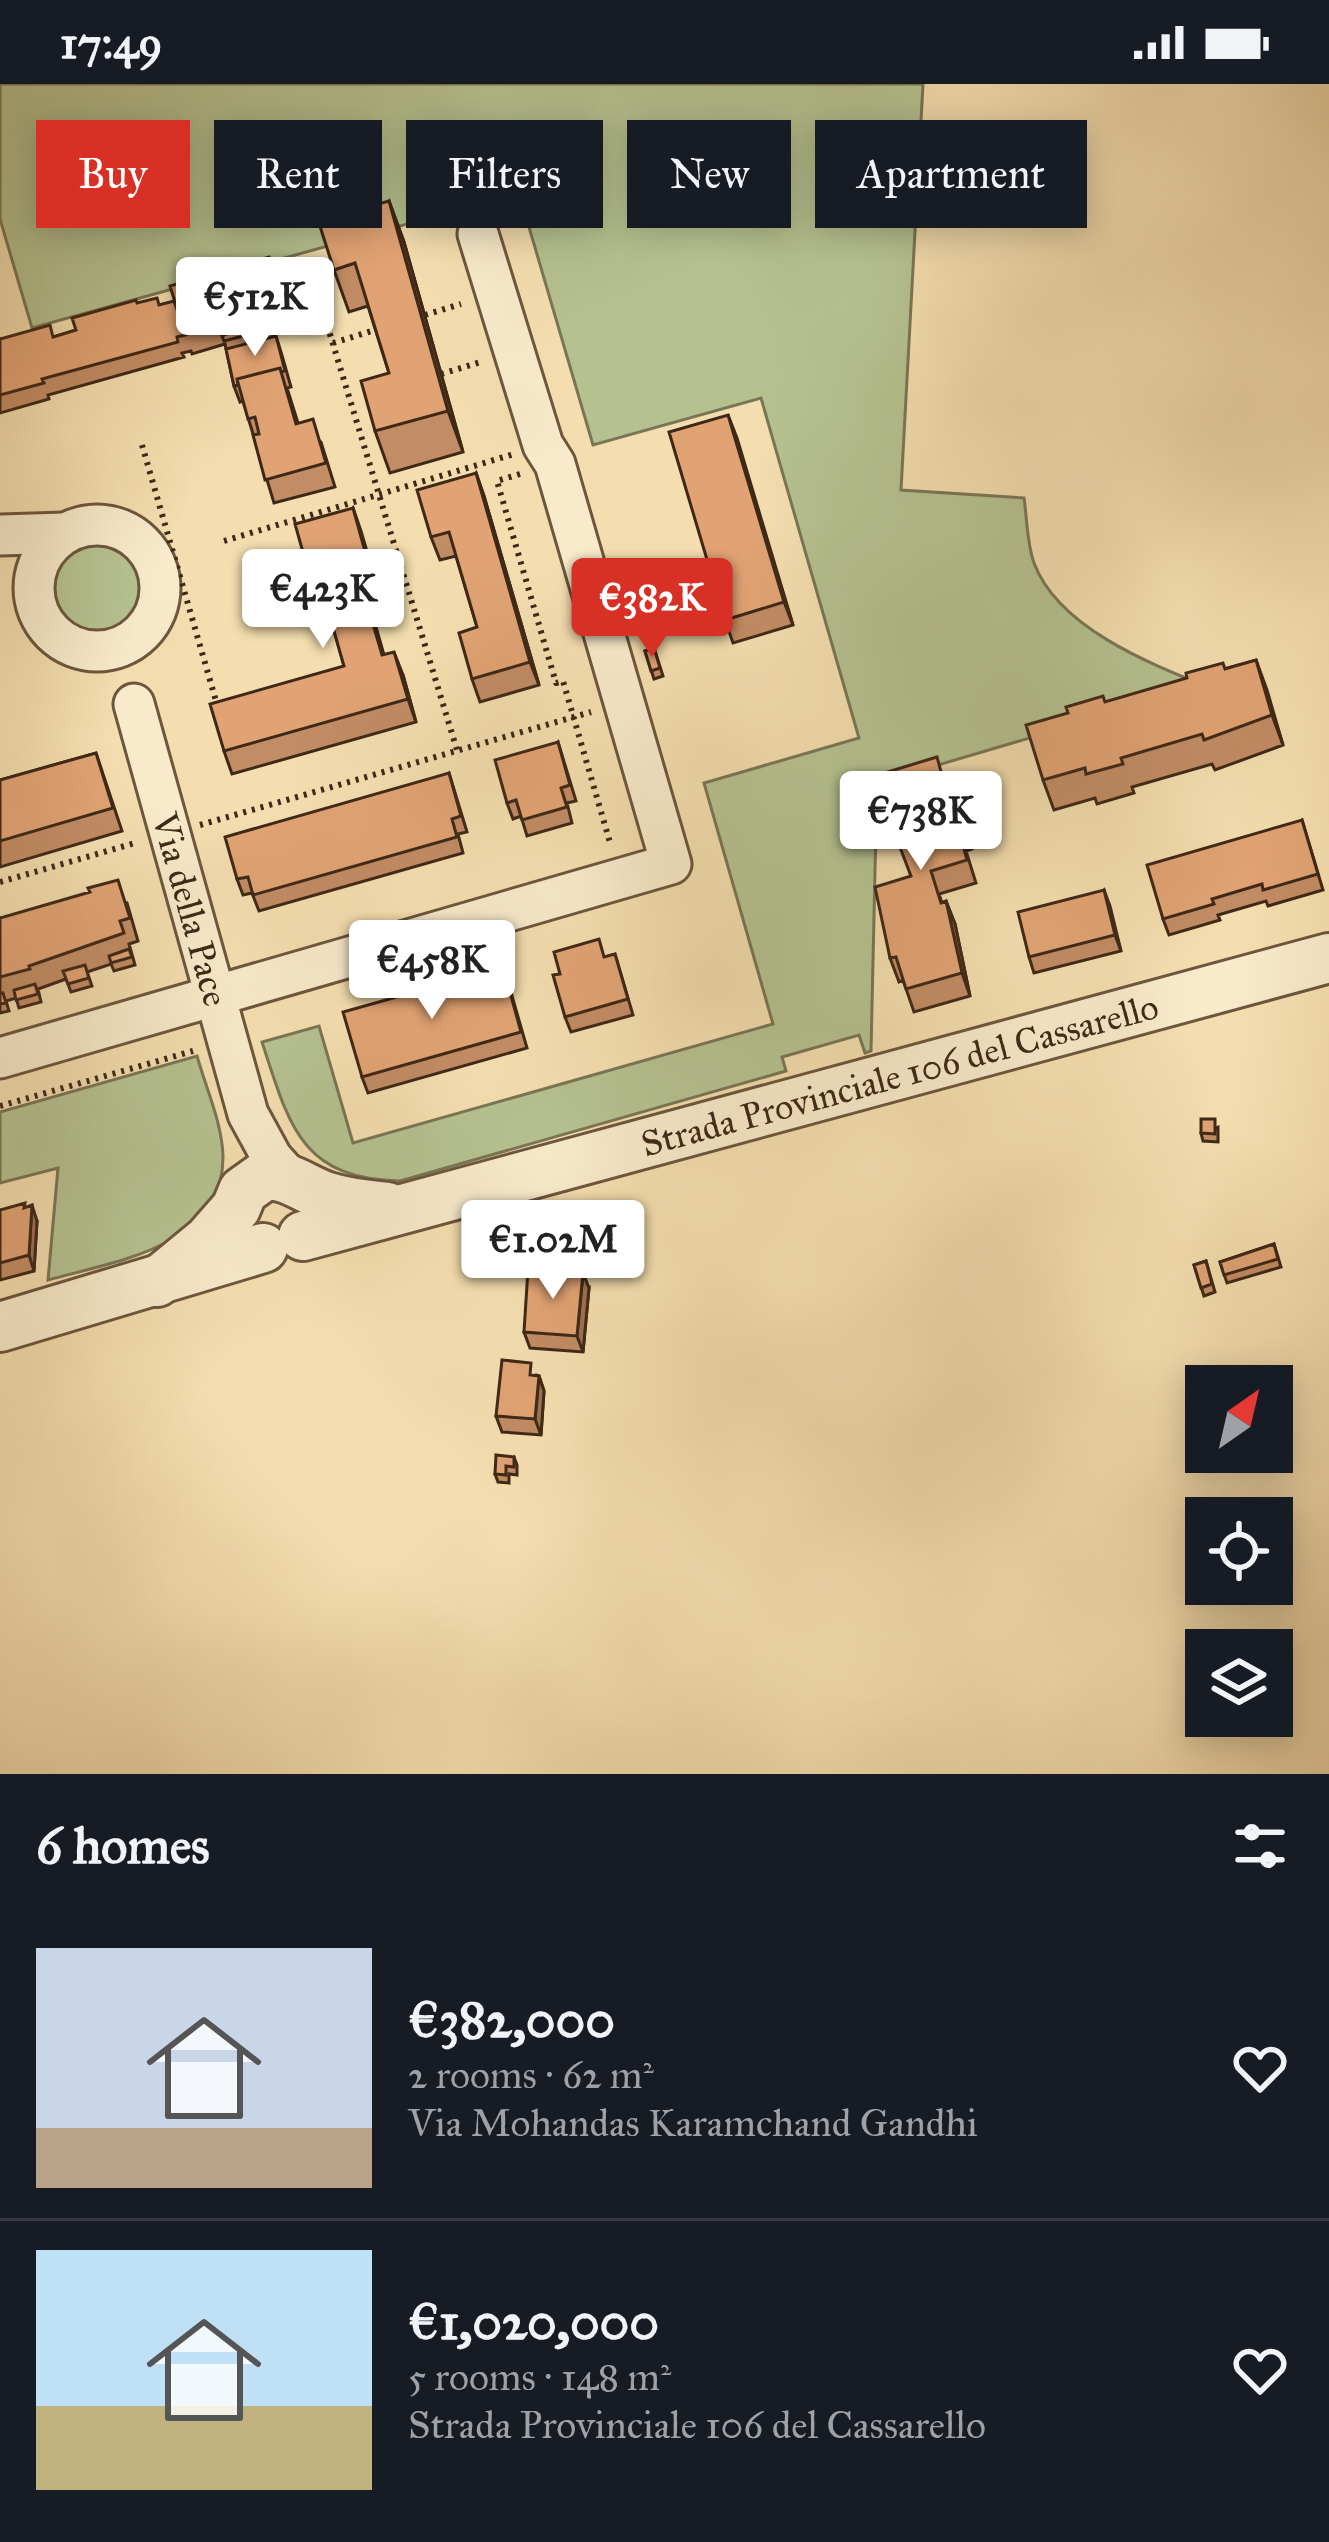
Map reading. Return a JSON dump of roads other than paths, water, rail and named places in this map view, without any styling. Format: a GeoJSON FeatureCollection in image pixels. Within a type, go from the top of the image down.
{"type":"FeatureCollection","features":[{"type":"Feature","properties":{"kind":"street"},"geometry":{"type":"LineString","coordinates":[[0,1058],[671,864],[478,234]]}},
{"type":"Feature","properties":{"kind":"street","name":"Via della Pace"},"geometry":{"type":"LineString","coordinates":[[0,535],[110,526],[131,534],[148,549],[158,569],[157,611],[134,659],[134,704],[248,1114],[272,1158],[290,1213]]}},
{"type":"Feature","properties":{"kind":"street"},"geometry":{"type":"LineString","coordinates":[[34,584],[49,546],[65,533]]}},
{"type":"Feature","properties":{"kind":"street","name":"Via della Pace"},"geometry":{"type":"LineString","coordinates":[[0,556],[34,584],[39,614],[51,632],[68,645],[89,651],[134,704]]}},
{"type":"Feature","properties":{"kind":"street"},"geometry":{"type":"LineString","coordinates":[[89,651],[110,651],[130,643],[146,629]]}},
{"type":"Feature","properties":{"kind":"street","name":"Strada Provinciale 106 del Cassarello"},"geometry":{"type":"LineString","coordinates":[[0,1327],[157,1282],[290,1213],[399,1209],[1329,958]]}},
{"type":"Feature","properties":{"kind":"street","name":"Via della Pace"},"geometry":{"type":"LineString","coordinates":[[240,1200],[248,1114]]}},
{"type":"Feature","properties":{"kind":"street"},"geometry":{"type":"LineString","coordinates":[[240,1200],[243,1233],[290,1213]]}},
{"type":"Feature","properties":{"kind":"street"},"geometry":{"type":"LineString","coordinates":[[157,1282],[193,1255],[240,1200]]}}]}
